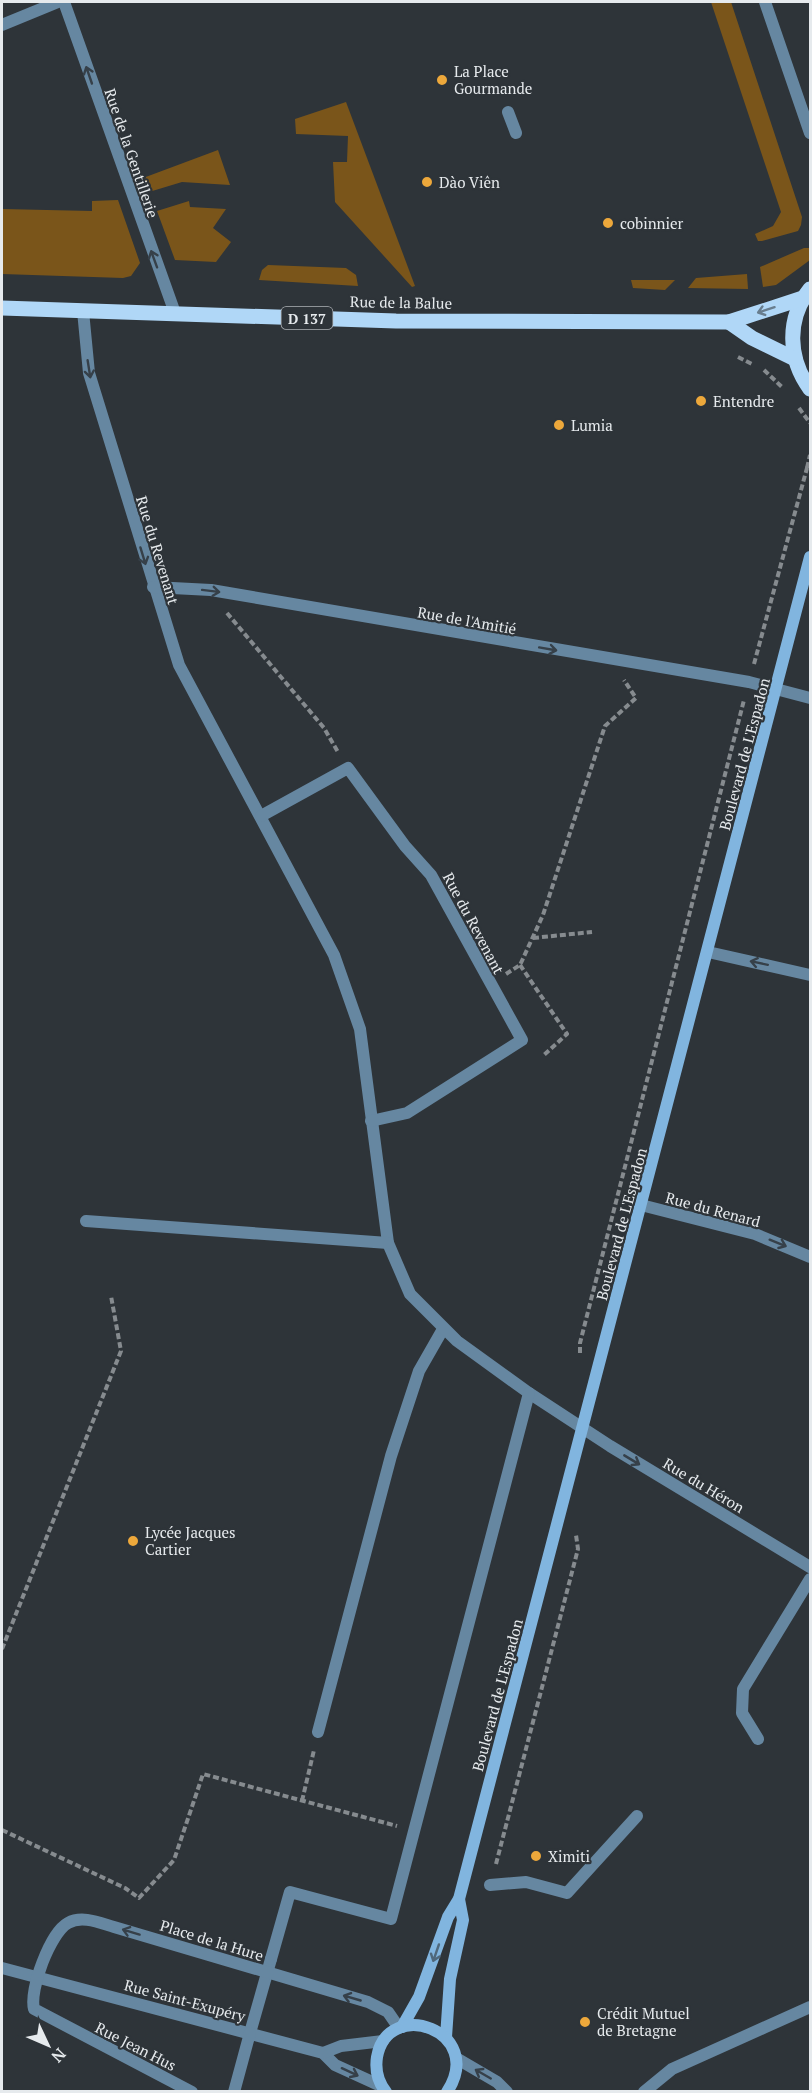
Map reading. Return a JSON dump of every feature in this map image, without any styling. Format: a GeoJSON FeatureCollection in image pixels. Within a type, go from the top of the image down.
{"type":"FeatureCollection","features":[{"type":"Feature","properties":{"kind":"main road","name":"Rue de la Balue"},"geometry":{"type":"LineString","coordinates":[[2,308],[396,321],[729,322],[807,293]]}},
{"type":"Feature","properties":{"kind":"main road"},"geometry":{"type":"LineString","coordinates":[[807,293],[793,328],[795,359],[810,389]]}},
{"type":"Feature","properties":{"kind":"main road"},"geometry":{"type":"LineString","coordinates":[[729,322],[752,338],[795,359]]}},
{"type":"Feature","properties":{"kind":"street"},"geometry":{"type":"LineString","coordinates":[[2,25],[58,2]]}},
{"type":"Feature","properties":{"kind":"street","name":"Rue de la Gentillerie"},"geometry":{"type":"LineString","coordinates":[[64,2],[175,314]]}},
{"type":"Feature","properties":{"kind":"street"},"geometry":{"type":"LineString","coordinates":[[765,2],[810,133]]}},
{"type":"Feature","properties":{"kind":"street"},"geometry":{"type":"LineString","coordinates":[[508,112],[516,134]]}},
{"type":"Feature","properties":{"kind":"street","name":"Rue du Revenant"},"geometry":{"type":"LineString","coordinates":[[83,311],[89,373],[179,665],[334,955],[350,994],[360,1029],[388,1243],[410,1294],[443,1329],[529,1393],[582,1428]]}},
{"type":"Feature","properties":{"kind":"street","name":"Boulevard de L'Espadon"},"geometry":{"type":"LineString","coordinates":[[400,2028],[422,1989],[448,1917],[459,1899],[810,557]]}},
{"type":"Feature","properties":{"kind":"street","name":"Rue de l'Amitié"},"geometry":{"type":"LineString","coordinates":[[153,586],[211,590],[749,682],[810,698]]}},
{"type":"Feature","properties":{"kind":"street"},"geometry":{"type":"LineString","coordinates":[[261,816],[348,768]]}},
{"type":"Feature","properties":{"kind":"street","name":"Rue du Revenant"},"geometry":{"type":"LineString","coordinates":[[348,768],[405,846],[431,875],[522,1040],[407,1113],[371,1121]]}},
{"type":"Feature","properties":{"kind":"street"},"geometry":{"type":"LineString","coordinates":[[708,952],[810,975]]}},
{"type":"Feature","properties":{"kind":"street","name":"Rue du Renard"},"geometry":{"type":"LineString","coordinates":[[641,1205],[755,1234],[810,1257]]}},
{"type":"Feature","properties":{"kind":"street"},"geometry":{"type":"LineString","coordinates":[[86,1221],[388,1243]]}},
{"type":"Feature","properties":{"kind":"street"},"geometry":{"type":"LineString","coordinates":[[318,1732],[391,1456],[419,1371],[443,1329]]}},
{"type":"Feature","properties":{"kind":"street"},"geometry":{"type":"LineString","coordinates":[[234,2091],[290,1892],[391,1919],[529,1393]]}},
{"type":"Feature","properties":{"kind":"street","name":"Rue du Héron"},"geometry":{"type":"LineString","coordinates":[[582,1428],[810,1567]]}},
{"type":"Feature","properties":{"kind":"street"},"geometry":{"type":"LineString","coordinates":[[758,1739],[742,1713],[743,1689],[810,1580]]}},
{"type":"Feature","properties":{"kind":"street"},"geometry":{"type":"LineString","coordinates":[[490,1885],[526,1882],[567,1893],[637,1816]]}},
{"type":"Feature","properties":{"kind":"street","name":"Boulevard de L'Espadon"},"geometry":{"type":"LineString","coordinates":[[446,2037],[450,1979],[463,1920],[459,1899]]}},
{"type":"Feature","properties":{"kind":"street","name":"Place de la Hure"},"geometry":{"type":"LineString","coordinates":[[39,1977],[51,1942],[57,1934],[68,1923],[83,1919],[368,2002],[388,2012],[400,2028]]}},
{"type":"Feature","properties":{"kind":"street"},"geometry":{"type":"LineString","coordinates":[[2,1968],[39,1977]]}},
{"type":"Feature","properties":{"kind":"street","name":"Rue Saint-Exupéry"},"geometry":{"type":"LineString","coordinates":[[39,1977],[323,2053],[335,2065],[384,2089]]}},
{"type":"Feature","properties":{"kind":"street","name":"Rue Jean Hus"},"geometry":{"type":"LineString","coordinates":[[39,1977],[34,2009],[192,2091]]}},
{"type":"Feature","properties":{"kind":"street"},"geometry":{"type":"LineString","coordinates":[[644,2091],[672,2069],[810,2007]]}},
{"type":"Feature","properties":{"kind":"street"},"geometry":{"type":"LineString","coordinates":[[323,2053],[341,2046],[383,2041],[400,2028],[426,2026],[446,2037],[456,2058],[456,2071],[447,2091]]}},
{"type":"Feature","properties":{"kind":"street"},"geometry":{"type":"LineString","coordinates":[[383,2041],[376,2063],[384,2089]]}},
{"type":"Feature","properties":{"kind":"street"},"geometry":{"type":"LineString","coordinates":[[456,2058],[497,2082],[507,2091]]}},
{"type":"Feature","properties":{"kind":"path"},"geometry":{"type":"LineString","coordinates":[[736,356],[769,374],[786,392]]}},
{"type":"Feature","properties":{"kind":"path"},"geometry":{"type":"LineString","coordinates":[[792,400],[810,423]]}},
{"type":"Feature","properties":{"kind":"path"},"geometry":{"type":"LineString","coordinates":[[580,1354],[580,1343],[749,682],[809,468],[810,455]]}},
{"type":"Feature","properties":{"kind":"path"},"geometry":{"type":"LineString","coordinates":[[211,590],[238,628],[324,728],[348,768]]}},
{"type":"Feature","properties":{"kind":"path"},"geometry":{"type":"LineString","coordinates":[[490,985],[520,965],[543,915],[604,726],[636,698],[610,660]]}},
{"type":"Feature","properties":{"kind":"path"},"geometry":{"type":"LineString","coordinates":[[532,938],[592,933]]}},
{"type":"Feature","properties":{"kind":"path"},"geometry":{"type":"LineString","coordinates":[[520,965],[567,1034],[544,1055]]}},
{"type":"Feature","properties":{"kind":"path"},"geometry":{"type":"LineString","coordinates":[[2,1649],[121,1350],[111,1296]]}},
{"type":"Feature","properties":{"kind":"path"},"geometry":{"type":"LineString","coordinates":[[302,1800],[318,1732]]}},
{"type":"Feature","properties":{"kind":"path"},"geometry":{"type":"LineString","coordinates":[[2,1830],[125,1888],[139,1898],[174,1860],[204,1774],[415,1831]]}},
{"type":"Feature","properties":{"kind":"shaded area"},"geometry":{"type":"Polygon","coordinates":[[[711,2],[731,2],[802,217],[798,231],[762,241],[758,241],[755,234],[773,226],[781,212],[711,2]]]}},
{"type":"Feature","properties":{"kind":"shaded area"},"geometry":{"type":"Polygon","coordinates":[[[346,102],[415,286],[412,287],[335,202],[333,162],[347,162],[348,136],[296,134],[295,119],[346,102]]]}},
{"type":"Feature","properties":{"kind":"shaded area"},"geometry":{"type":"Polygon","coordinates":[[[218,150],[230,185],[182,182],[149,192],[143,178],[218,150]]]}},
{"type":"Feature","properties":{"kind":"shaded area"},"geometry":{"type":"Polygon","coordinates":[[[118,200],[140,263],[131,276],[123,278],[2,274],[2,209],[92,211],[92,201],[118,200]]]}},
{"type":"Feature","properties":{"kind":"shaded area"},"geometry":{"type":"Polygon","coordinates":[[[189,201],[190,207],[226,209],[213,228],[231,242],[216,262],[175,260],[157,211],[189,201]]]}},
{"type":"Feature","properties":{"kind":"shaded area"},"geometry":{"type":"Polygon","coordinates":[[[804,248],[810,248],[810,260],[776,285],[763,287],[760,267],[804,248]]]}},
{"type":"Feature","properties":{"kind":"shaded area"},"geometry":{"type":"Polygon","coordinates":[[[268,265],[346,268],[356,275],[358,286],[259,280],[262,270],[268,265]]]}},
{"type":"Feature","properties":{"kind":"shaded area"},"geometry":{"type":"Polygon","coordinates":[[[747,274],[748,289],[688,288],[696,278],[747,274]]]}},
{"type":"Feature","properties":{"kind":"shaded area"},"geometry":{"type":"Polygon","coordinates":[[[631,280],[675,280],[665,290],[633,288],[631,280]]]}},
{"type":"Feature","properties":{"kind":"place","name":"La Place Gourmande"},"geometry":{"type":"Point","coordinates":[442,80]}},
{"type":"Feature","properties":{"kind":"place","name":"Dào Viên"},"geometry":{"type":"Point","coordinates":[427,182]}},
{"type":"Feature","properties":{"kind":"place","name":"cobinnier"},"geometry":{"type":"Point","coordinates":[608,223]}},
{"type":"Feature","properties":{"kind":"place","name":"Entendre"},"geometry":{"type":"Point","coordinates":[701,401]}},
{"type":"Feature","properties":{"kind":"place","name":"Lumia"},"geometry":{"type":"Point","coordinates":[559,425]}},
{"type":"Feature","properties":{"kind":"place","name":"Lycée Jacques Cartier"},"geometry":{"type":"Point","coordinates":[133,1541]}},
{"type":"Feature","properties":{"kind":"place","name":"Ximiti"},"geometry":{"type":"Point","coordinates":[536,1856]}},
{"type":"Feature","properties":{"kind":"place","name":"Crédit Mutuel de Bretagne"},"geometry":{"type":"Point","coordinates":[585,2022]}}]}
